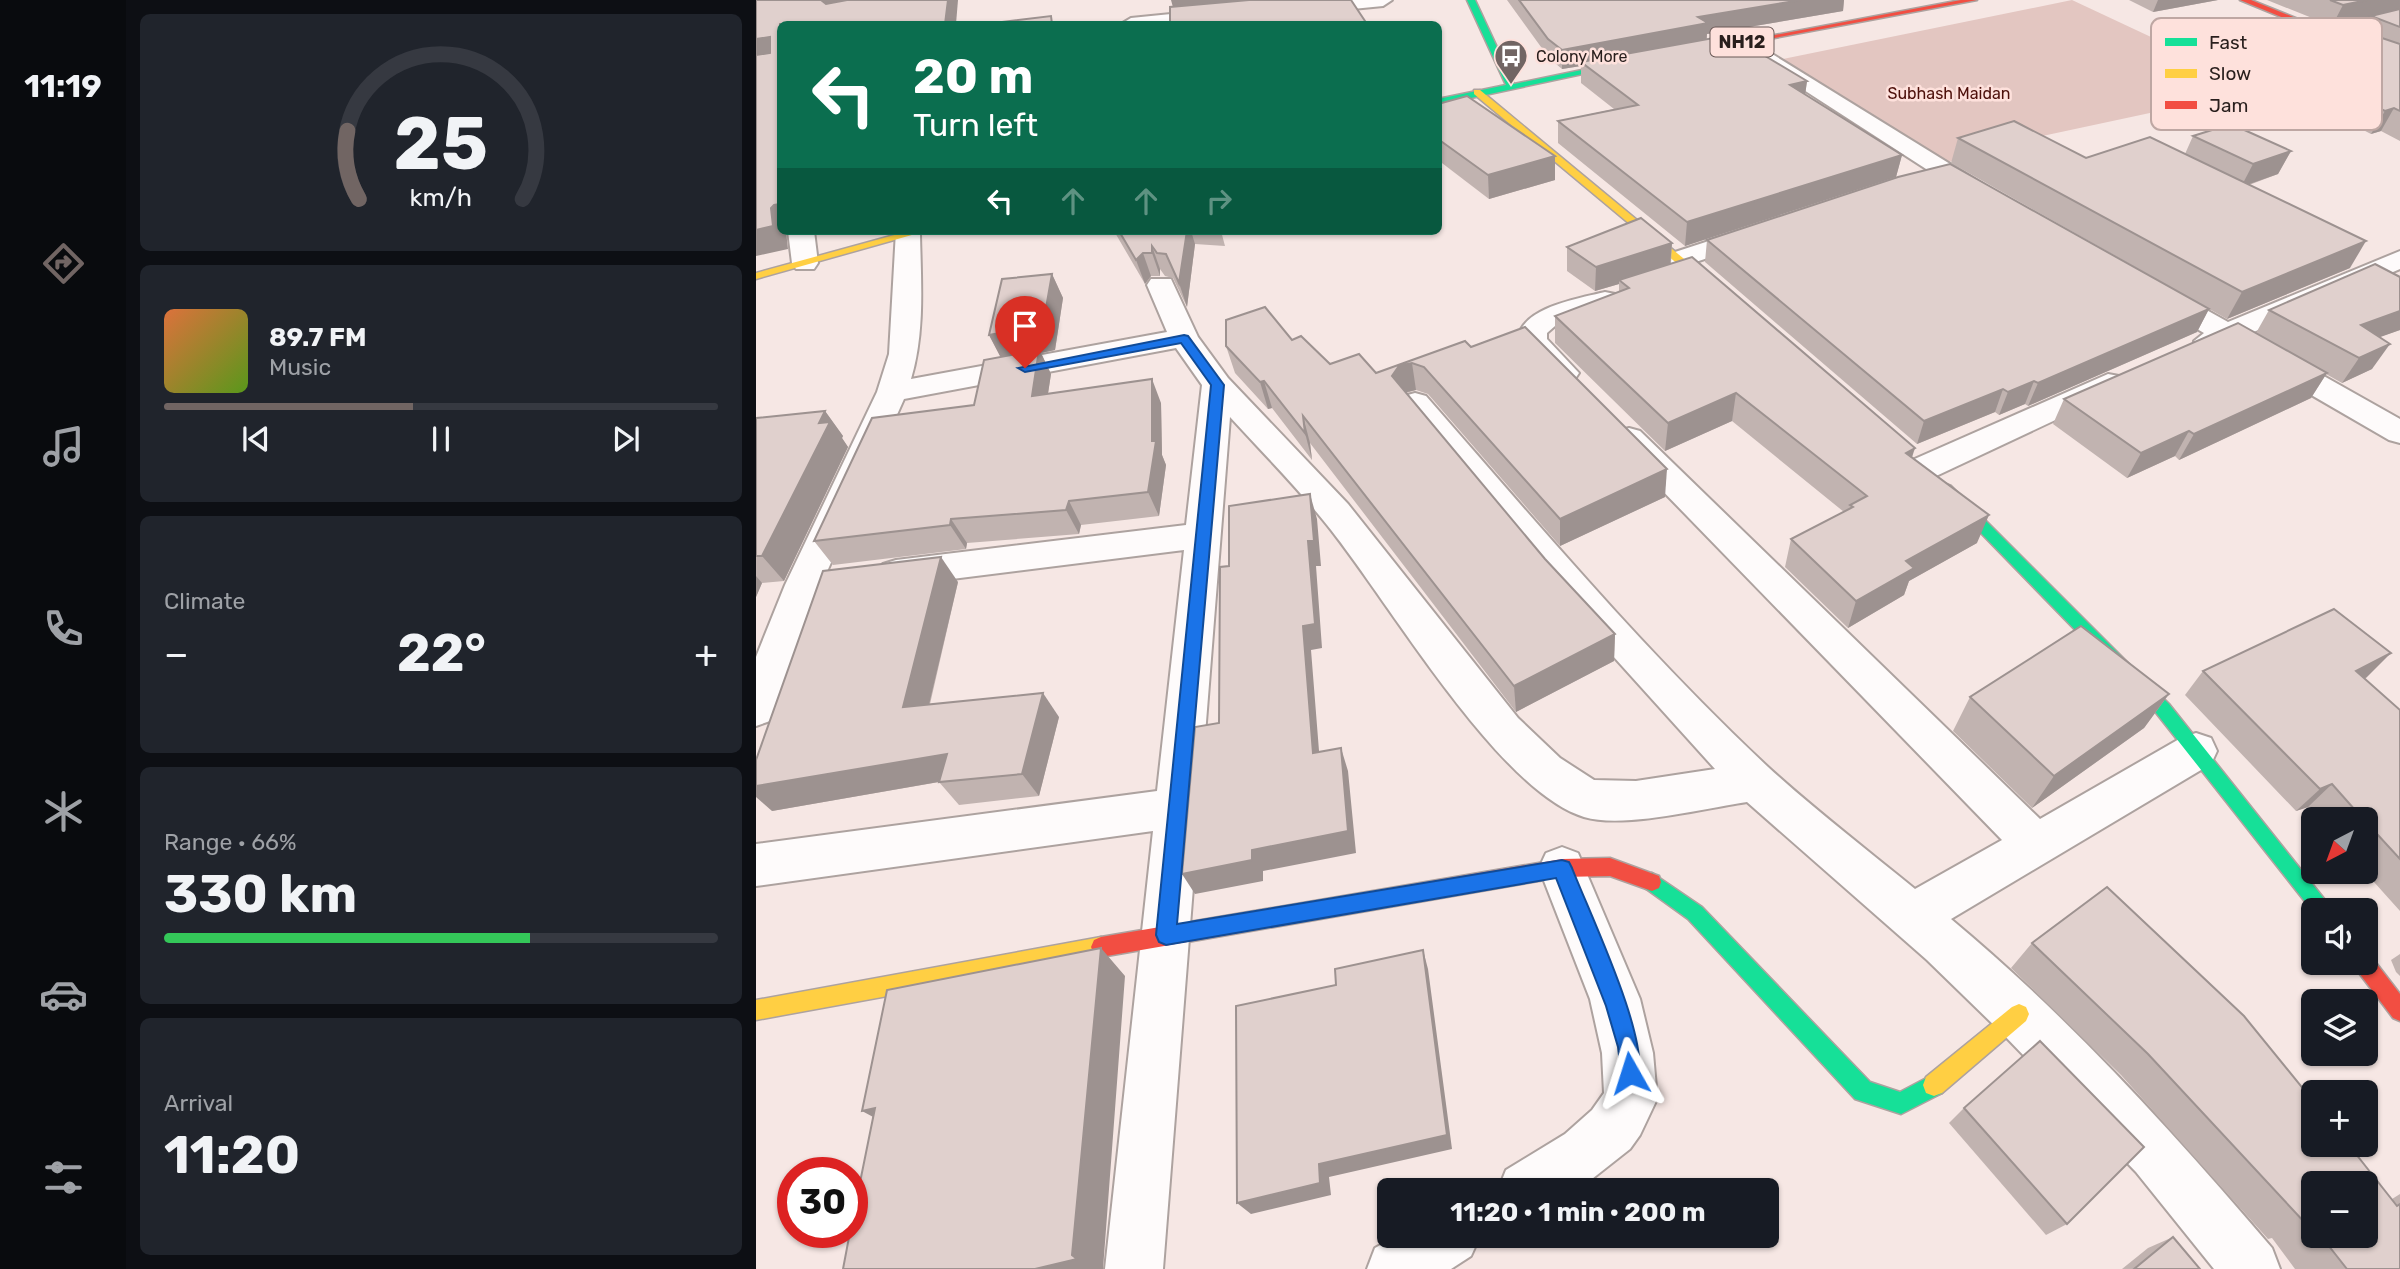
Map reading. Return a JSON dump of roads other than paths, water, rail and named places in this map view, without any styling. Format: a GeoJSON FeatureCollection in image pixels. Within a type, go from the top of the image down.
{"type":"FeatureCollection","features":[{"type":"Feature","properties":{"kind":"main road"},"geometry":{"type":"LineString","coordinates":[[1471,0],[1511,86]]}},
{"type":"Feature","properties":{"kind":"main road","name":"NH12"},"geometry":{"type":"LineString","coordinates":[[1675,55],[1973,0]]}},
{"type":"Feature","properties":{"kind":"main road"},"geometry":{"type":"LineString","coordinates":[[2244,0],[2290,18]]}},
{"type":"Feature","properties":{"kind":"main road"},"geometry":{"type":"LineString","coordinates":[[2382,56],[2400,63]]}},
{"type":"Feature","properties":{"kind":"main road"},"geometry":{"type":"LineString","coordinates":[[1442,101],[1648,60]]}},
{"type":"Feature","properties":{"kind":"main road"},"geometry":{"type":"LineString","coordinates":[[1477,92],[1735,307]]}},
{"type":"Feature","properties":{"kind":"main road"},"geometry":{"type":"LineString","coordinates":[[756,276],[907,235]]}},
{"type":"Feature","properties":{"kind":"main road"},"geometry":{"type":"LineString","coordinates":[[1917,464],[1969,510],[2163,709],[2313,898]]}},
{"type":"Feature","properties":{"kind":"main road"},"geometry":{"type":"LineString","coordinates":[[756,1010],[1166,935],[1562,868],[1610,867],[1646,878],[1695,913],[1863,1091],[1902,1103],[1933,1086],[2019,1014]]}},
{"type":"Feature","properties":{"kind":"main road"},"geometry":{"type":"LineString","coordinates":[[2373,975],[2400,1011]]}},
{"type":"Feature","properties":{"kind":"street"},"geometry":{"type":"LineString","coordinates":[[1163,0],[1175,21],[1238,13]]}},
{"type":"Feature","properties":{"kind":"street"},"geometry":{"type":"LineString","coordinates":[[1278,10],[1383,0]]}},
{"type":"Feature","properties":{"kind":"street"},"geometry":{"type":"LineString","coordinates":[[2382,23],[2400,19]]}},
{"type":"Feature","properties":{"kind":"street"},"geometry":{"type":"LineString","coordinates":[[1743,42],[1947,174],[2005,208]]}},
{"type":"Feature","properties":{"kind":"street"},"geometry":{"type":"LineString","coordinates":[[1921,181],[1947,174]]}},
{"type":"Feature","properties":{"kind":"street"},"geometry":{"type":"LineString","coordinates":[[1782,225],[1687,265],[1648,286],[1545,320],[1533,330],[1532,341],[2036,845]]}},
{"type":"Feature","properties":{"kind":"street"},"geometry":{"type":"LineString","coordinates":[[802,235],[805,263]]}},
{"type":"Feature","properties":{"kind":"street"},"geometry":{"type":"LineString","coordinates":[[756,709],[803,585],[892,392],[904,354],[914,235]]}},
{"type":"Feature","properties":{"kind":"street"},"geometry":{"type":"LineString","coordinates":[[2179,354],[2376,270]]}},
{"type":"Feature","properties":{"kind":"street"},"geometry":{"type":"LineString","coordinates":[[2133,281],[2400,433]]}},
{"type":"Feature","properties":{"kind":"street"},"geometry":{"type":"LineString","coordinates":[[1161,285],[1184,338],[1217,385],[1336,512],[1503,730],[1545,771],[1587,799],[1636,800],[1755,782]]}},
{"type":"Feature","properties":{"kind":"street"},"geometry":{"type":"LineString","coordinates":[[892,392],[1184,338]]}},
{"type":"Feature","properties":{"kind":"street"},"geometry":{"type":"LineString","coordinates":[[1917,464],[2131,374]]}},
{"type":"Feature","properties":{"kind":"street"},"geometry":{"type":"LineString","coordinates":[[1134,1269],[1217,385]]}},
{"type":"Feature","properties":{"kind":"street"},"geometry":{"type":"LineString","coordinates":[[1415,403],[1570,585],[1688,715],[1755,782],[1913,916],[2019,1014],[2155,1153],[2251,1269]]}},
{"type":"Feature","properties":{"kind":"street"},"geometry":{"type":"LineString","coordinates":[[803,585],[1203,535]]}},
{"type":"Feature","properties":{"kind":"street"},"geometry":{"type":"LineString","coordinates":[[1913,916],[2196,751]]}},
{"type":"Feature","properties":{"kind":"street"},"geometry":{"type":"LineString","coordinates":[[756,864],[1178,808]]}},
{"type":"Feature","properties":{"kind":"street"},"geometry":{"type":"LineString","coordinates":[[1546,1178],[1570,1163],[1606,1134],[1630,1100],[1629,1047],[1616,1006],[1562,868]]}},
{"type":"Feature","properties":{"kind":"street"},"geometry":{"type":"LineString","coordinates":[[1396,1269],[1431,1248]]}},
{"type":"Feature","properties":{"kind":"place","name":"Colony More"},"geometry":{"type":"Point","coordinates":[1511,86]}},
{"type":"Feature","properties":{"kind":"park label","name":"Subhash Maidan"},"geometry":{"type":"Point","coordinates":[1949,93]}}]}
